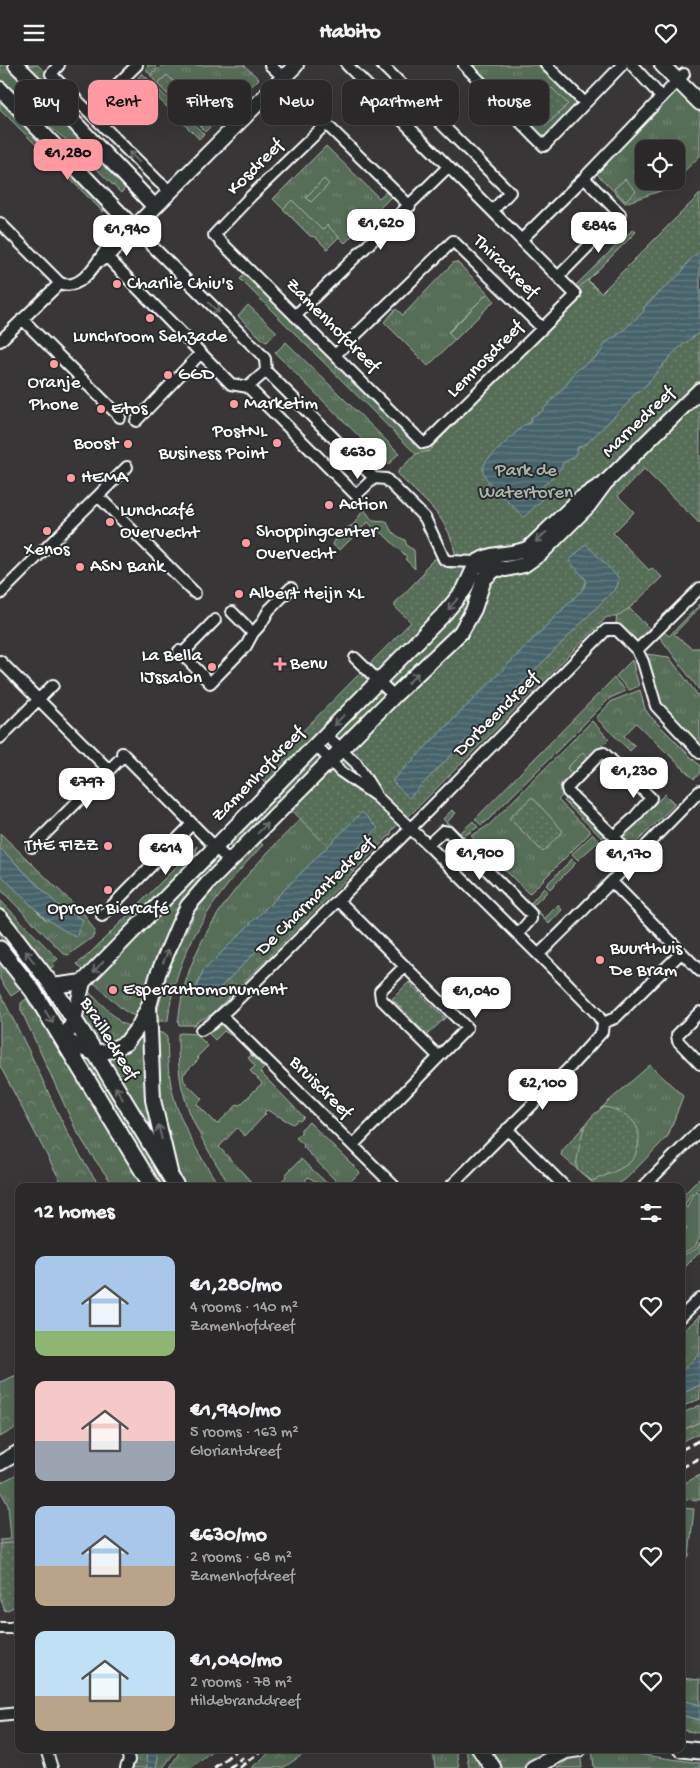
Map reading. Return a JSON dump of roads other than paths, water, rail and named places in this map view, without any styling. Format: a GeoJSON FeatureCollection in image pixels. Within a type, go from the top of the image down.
{"type":"FeatureCollection","features":[{"type":"Feature","properties":{"kind":"main road","name":"Brailledreef"},"geometry":{"type":"LineString","coordinates":[[0,918],[52,986],[174,1183]]}},
{"type":"Feature","properties":{"kind":"main road","name":"Brailledreef"},"geometry":{"type":"LineString","coordinates":[[0,949],[33,991],[150,1183]]}},
{"type":"Feature","properties":{"kind":"main road"},"geometry":{"type":"LineString","coordinates":[[685,1749],[700,1751]]}},
{"type":"Feature","properties":{"kind":"main road"},"geometry":{"type":"LineString","coordinates":[[483,1753],[493,1768]]}},
{"type":"Feature","properties":{"kind":"street"},"geometry":{"type":"LineString","coordinates":[[16,65],[154,206]]}},
{"type":"Feature","properties":{"kind":"street"},"geometry":{"type":"LineString","coordinates":[[59,65],[51,74],[88,111]]}},
{"type":"Feature","properties":{"kind":"street"},"geometry":{"type":"LineString","coordinates":[[122,80],[137,65]]}},
{"type":"Feature","properties":{"kind":"street"},"geometry":{"type":"LineString","coordinates":[[270,65],[283,77]]}},
{"type":"Feature","properties":{"kind":"street"},"geometry":{"type":"LineString","coordinates":[[0,223],[60,283],[64,285],[74,283],[127,241],[134,228],[169,190],[296,65]]}},
{"type":"Feature","properties":{"kind":"street"},"geometry":{"type":"LineString","coordinates":[[347,65],[559,276],[620,214],[584,178]]}},
{"type":"Feature","properties":{"kind":"street"},"geometry":{"type":"LineString","coordinates":[[382,65],[510,192],[492,210]]}},
{"type":"Feature","properties":{"kind":"street"},"geometry":{"type":"LineString","coordinates":[[464,65],[544,146],[622,65]]}},
{"type":"Feature","properties":{"kind":"street"},"geometry":{"type":"LineString","coordinates":[[546,65],[585,103]]}},
{"type":"Feature","properties":{"kind":"street"},"geometry":{"type":"LineString","coordinates":[[632,65],[661,98]]}},
{"type":"Feature","properties":{"kind":"street"},"geometry":{"type":"LineString","coordinates":[[662,65],[678,73],[700,91]]}},
{"type":"Feature","properties":{"kind":"street"},"geometry":{"type":"LineString","coordinates":[[522,239],[661,98],[678,73]]}},
{"type":"Feature","properties":{"kind":"street"},"geometry":{"type":"LineString","coordinates":[[678,73],[700,103]]}},
{"type":"Feature","properties":{"kind":"street"},"geometry":{"type":"LineString","coordinates":[[0,89],[134,228],[260,353],[265,359],[266,371],[374,478]]}},
{"type":"Feature","properties":{"kind":"street","name":"Kosdreef"},"geometry":{"type":"LineString","coordinates":[[214,235],[251,196],[326,124],[410,206]]}},
{"type":"Feature","properties":{"kind":"street"},"geometry":{"type":"LineString","coordinates":[[102,125],[169,190]]}},
{"type":"Feature","properties":{"kind":"street"},"geometry":{"type":"LineString","coordinates":[[295,316],[448,167]]}},
{"type":"Feature","properties":{"kind":"street","name":"Zamenhofdreef"},"geometry":{"type":"LineString","coordinates":[[214,235],[423,443]]}},
{"type":"Feature","properties":{"kind":"street","name":"Thiradreef"},"geometry":{"type":"LineString","coordinates":[[335,355],[453,241],[542,329]]}},
{"type":"Feature","properties":{"kind":"street"},"geometry":{"type":"LineString","coordinates":[[111,261],[231,384],[248,387],[356,495],[374,478],[386,479],[425,518],[444,559],[448,561],[477,562]]}},
{"type":"Feature","properties":{"kind":"street","name":"Lemnosdreef"},"geometry":{"type":"LineString","coordinates":[[423,443],[464,406],[574,296],[574,291],[559,276]]}},
{"type":"Feature","properties":{"kind":"street"},"geometry":{"type":"LineString","coordinates":[[0,341],[60,283]]}},
{"type":"Feature","properties":{"kind":"street"},"geometry":{"type":"LineString","coordinates":[[22,319],[120,417]]}},
{"type":"Feature","properties":{"kind":"street"},"geometry":{"type":"LineString","coordinates":[[136,421],[200,353]]}},
{"type":"Feature","properties":{"kind":"street"},"geometry":{"type":"LineString","coordinates":[[248,387],[266,371]]}},
{"type":"Feature","properties":{"kind":"street","name":"Marnedreef"},"geometry":{"type":"LineString","coordinates":[[605,483],[580,499],[529,548],[521,552],[487,556],[477,562],[482,567],[494,569],[524,565],[541,553],[588,506],[605,483],[700,390]]}},
{"type":"Feature","properties":{"kind":"street"},"geometry":{"type":"LineString","coordinates":[[0,594],[127,467]]}},
{"type":"Feature","properties":{"kind":"street"},"geometry":{"type":"LineString","coordinates":[[98,495],[195,593]]}},
{"type":"Feature","properties":{"kind":"street","name":"Zamenhofdreef"},"geometry":{"type":"LineString","coordinates":[[83,982],[455,602],[464,590],[477,562]]}},
{"type":"Feature","properties":{"kind":"street","name":"Zamenhofdreef"},"geometry":{"type":"LineString","coordinates":[[94,1053],[108,1051],[126,1043],[139,1026],[150,1006],[158,974],[188,907],[229,861],[394,696],[461,632],[474,609],[484,579],[494,569]]}},
{"type":"Feature","properties":{"kind":"street"},"geometry":{"type":"LineString","coordinates":[[215,620],[180,653],[210,683],[246,646],[252,633],[261,625],[269,610],[292,587]]}},
{"type":"Feature","properties":{"kind":"street"},"geometry":{"type":"LineString","coordinates":[[700,588],[637,650],[643,662],[656,706],[700,753]]}},
{"type":"Feature","properties":{"kind":"street"},"geometry":{"type":"LineString","coordinates":[[232,611],[252,633]]}},
{"type":"Feature","properties":{"kind":"street","name":"Dorbeendreef"},"geometry":{"type":"LineString","coordinates":[[409,828],[606,630],[617,631],[637,650]]}},
{"type":"Feature","properties":{"kind":"street"},"geometry":{"type":"LineString","coordinates":[[355,658],[394,696]]}},
{"type":"Feature","properties":{"kind":"street"},"geometry":{"type":"LineString","coordinates":[[0,661],[109,770]]}},
{"type":"Feature","properties":{"kind":"street"},"geometry":{"type":"LineString","coordinates":[[0,739],[53,685]]}},
{"type":"Feature","properties":{"kind":"street"},"geometry":{"type":"LineString","coordinates":[[320,739],[341,749],[356,763],[376,797]]}},
{"type":"Feature","properties":{"kind":"street"},"geometry":{"type":"LineString","coordinates":[[320,739],[330,760],[340,771],[376,797],[428,845],[539,954],[597,1014],[603,1023],[602,1032],[571,1066],[454,1183]]}},
{"type":"Feature","properties":{"kind":"street"},"geometry":{"type":"LineString","coordinates":[[614,836],[633,819],[651,798],[604,753],[600,754],[567,788],[568,792],[614,836],[633,858]]}},
{"type":"Feature","properties":{"kind":"street"},"geometry":{"type":"LineString","coordinates":[[32,847],[123,755],[229,861]]}},
{"type":"Feature","properties":{"kind":"street"},"geometry":{"type":"LineString","coordinates":[[539,954],[612,883],[633,858],[700,791]]}},
{"type":"Feature","properties":{"kind":"street"},"geometry":{"type":"LineString","coordinates":[[102,916],[192,824]]}},
{"type":"Feature","properties":{"kind":"street","name":"De Charmantedreef"},"geometry":{"type":"LineString","coordinates":[[201,1030],[221,1015],[409,828]]}},
{"type":"Feature","properties":{"kind":"street"},"geometry":{"type":"LineString","coordinates":[[428,845],[443,831],[449,832],[531,914],[531,919],[518,934]]}},
{"type":"Feature","properties":{"kind":"street"},"geometry":{"type":"LineString","coordinates":[[612,883],[700,971]]}},
{"type":"Feature","properties":{"kind":"street"},"geometry":{"type":"LineString","coordinates":[[338,900],[467,1028],[353,1145]]}},
{"type":"Feature","properties":{"kind":"street"},"geometry":{"type":"LineString","coordinates":[[603,1023],[615,1018],[681,953]]}},
{"type":"Feature","properties":{"kind":"street"},"geometry":{"type":"LineString","coordinates":[[405,966],[380,991],[381,999],[438,1056]]}},
{"type":"Feature","properties":{"kind":"street"},"geometry":{"type":"LineString","coordinates":[[52,986],[83,982],[74,1020],[64,1040],[94,1053]]}},
{"type":"Feature","properties":{"kind":"street","name":"Zamenhofdreef"},"geometry":{"type":"LineString","coordinates":[[150,1006],[152,1099],[174,1183]]}},
{"type":"Feature","properties":{"kind":"street"},"geometry":{"type":"LineString","coordinates":[[700,1012],[677,1035],[678,1041],[700,1064]]}},
{"type":"Feature","properties":{"kind":"street","name":"Bruisdreef"},"geometry":{"type":"LineString","coordinates":[[221,1015],[391,1183]]}},
{"type":"Feature","properties":{"kind":"street"},"geometry":{"type":"LineString","coordinates":[[507,1129],[561,1183]]}},
{"type":"Feature","properties":{"kind":"street"},"geometry":{"type":"LineString","coordinates":[[647,1183],[700,1130]]}},
{"type":"Feature","properties":{"kind":"street"},"geometry":{"type":"LineString","coordinates":[[685,1313],[700,1298]]}},
{"type":"Feature","properties":{"kind":"street"},"geometry":{"type":"LineString","coordinates":[[0,1463],[15,1454]]}},
{"type":"Feature","properties":{"kind":"street"},"geometry":{"type":"LineString","coordinates":[[0,1628],[15,1626]]}},
{"type":"Feature","properties":{"kind":"street"},"geometry":{"type":"LineString","coordinates":[[0,1715],[15,1713]]}},
{"type":"Feature","properties":{"kind":"street"},"geometry":{"type":"LineString","coordinates":[[47,1753],[52,1768]]}},
{"type":"Feature","properties":{"kind":"street"},"geometry":{"type":"LineString","coordinates":[[126,1768],[129,1760],[127,1753]]}},
{"type":"Feature","properties":{"kind":"street"},"geometry":{"type":"LineString","coordinates":[[481,1753],[483,1768]]}},
{"type":"Feature","properties":{"kind":"street"},"geometry":{"type":"LineString","coordinates":[[533,1768],[564,1753]]}},
{"type":"Feature","properties":{"kind":"street"},"geometry":{"type":"LineString","coordinates":[[551,1768],[568,1753]]}},
{"type":"Feature","properties":{"kind":"water"},"geometry":{"type":"Polygon","coordinates":[[[700,250],[700,332],[676,350],[629,402],[586,444],[578,447],[574,457],[563,463],[543,486],[540,492],[542,500],[524,517],[485,477],[483,468],[486,461],[524,425],[529,424],[531,417],[541,412],[567,384],[575,371],[596,357],[601,352],[605,343],[618,335],[643,312],[645,306],[681,273],[688,262],[700,250]]]}},
{"type":"Feature","properties":{"kind":"water"},"geometry":{"type":"Polygon","coordinates":[[[586,544],[617,576],[619,579],[617,587],[409,798],[392,781],[583,589],[586,582],[585,578],[569,561],[586,544]]]}},
{"type":"Feature","properties":{"kind":"water"},"geometry":{"type":"Polygon","coordinates":[[[362,812],[378,828],[214,994],[196,988],[203,971],[362,812]]]}},
{"type":"Feature","properties":{"kind":"water"},"geometry":{"type":"Polygon","coordinates":[[[0,848],[60,907],[83,920],[76,937],[45,917],[26,901],[0,874],[0,848]]]}},
{"type":"Feature","properties":{"kind":"water"},"geometry":{"type":"Polygon","coordinates":[[[700,1353],[700,1385],[685,1392],[685,1368],[700,1353]]]}},
{"type":"Feature","properties":{"kind":"water"},"geometry":{"type":"Polygon","coordinates":[[[685,1701],[700,1705],[700,1720],[685,1716],[685,1701]]]}},
{"type":"Feature","properties":{"kind":"water"},"geometry":{"type":"Polygon","coordinates":[[[146,1753],[157,1753],[156,1768],[147,1768],[146,1753]]]}},
{"type":"Feature","properties":{"kind":"railway"},"geometry":{"type":"LineString","coordinates":[[685,1448],[700,1440]]}},
{"type":"Feature","properties":{"kind":"railway"},"geometry":{"type":"LineString","coordinates":[[685,1466],[700,1458]]}},
{"type":"Feature","properties":{"kind":"railway"},"geometry":{"type":"LineString","coordinates":[[214,1768],[233,1753]]}},
{"type":"Feature","properties":{"kind":"railway"},"geometry":{"type":"LineString","coordinates":[[239,1768],[258,1753]]}},
{"type":"Feature","properties":{"kind":"railway"},"geometry":{"type":"LineString","coordinates":[[229,1768],[243,1757]]}},
{"type":"Feature","properties":{"kind":"place","name":"Charlie Chiu's"},"geometry":{"type":"Point","coordinates":[117,284]}},
{"type":"Feature","properties":{"kind":"place","name":"Lunchroom Sehzade"},"geometry":{"type":"Point","coordinates":[150,318]}},
{"type":"Feature","properties":{"kind":"place","name":"Oranje Phone"},"geometry":{"type":"Point","coordinates":[54,364]}},
{"type":"Feature","properties":{"kind":"place","name":"GGD"},"geometry":{"type":"Point","coordinates":[168,375]}},
{"type":"Feature","properties":{"kind":"place","name":"Marketim"},"geometry":{"type":"Point","coordinates":[234,404]}},
{"type":"Feature","properties":{"kind":"place","name":"Etos"},"geometry":{"type":"Point","coordinates":[101,409]}},
{"type":"Feature","properties":{"kind":"place","name":"PostNL Business Point"},"geometry":{"type":"Point","coordinates":[277,443]}},
{"type":"Feature","properties":{"kind":"place","name":"Boost"},"geometry":{"type":"Point","coordinates":[128,444]}},
{"type":"Feature","properties":{"kind":"place","name":"HEMA"},"geometry":{"type":"Point","coordinates":[71,478]}},
{"type":"Feature","properties":{"kind":"place","name":"Action"},"geometry":{"type":"Point","coordinates":[329,505]}},
{"type":"Feature","properties":{"kind":"place","name":"Lunchcafé Overvecht"},"geometry":{"type":"Point","coordinates":[110,522]}},
{"type":"Feature","properties":{"kind":"place","name":"Xenos"},"geometry":{"type":"Point","coordinates":[47,531]}},
{"type":"Feature","properties":{"kind":"place","name":"Shoppingcenter Overvecht"},"geometry":{"type":"Point","coordinates":[246,543]}},
{"type":"Feature","properties":{"kind":"place","name":"ASN Bank"},"geometry":{"type":"Point","coordinates":[80,567]}},
{"type":"Feature","properties":{"kind":"place","name":"Albert Heijn XL"},"geometry":{"type":"Point","coordinates":[239,594]}},
{"type":"Feature","properties":{"kind":"place","name":"Benu"},"geometry":{"type":"Point","coordinates":[280,664]}},
{"type":"Feature","properties":{"kind":"place","name":"La Bella IJssalon"},"geometry":{"type":"Point","coordinates":[212,667]}},
{"type":"Feature","properties":{"kind":"place","name":"THE FIZZ"},"geometry":{"type":"Point","coordinates":[108,846]}},
{"type":"Feature","properties":{"kind":"place","name":"Oproer Biercafé"},"geometry":{"type":"Point","coordinates":[108,890]}},
{"type":"Feature","properties":{"kind":"place","name":"Buurthuis De Bram"},"geometry":{"type":"Point","coordinates":[600,960]}},
{"type":"Feature","properties":{"kind":"place","name":"Esperantomonument"},"geometry":{"type":"Point","coordinates":[113,990]}},
{"type":"Feature","properties":{"kind":"park label","name":"Park de Watertoren"},"geometry":{"type":"Point","coordinates":[526,482]}}]}
